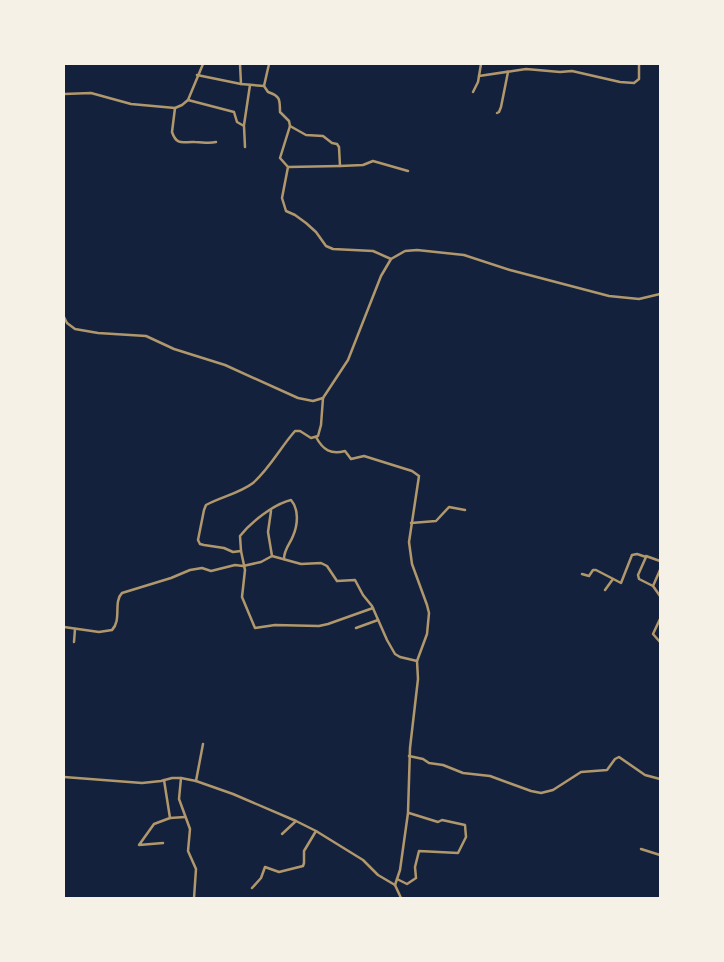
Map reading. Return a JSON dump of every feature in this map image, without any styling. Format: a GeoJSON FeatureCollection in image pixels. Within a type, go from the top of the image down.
{"type":"FeatureCollection","features":[{"type":"Feature","properties":{"kind":"street"},"geometry":{"type":"LineString","coordinates":[[64,94],[91,93],[131,104],[175,108],[188,100],[203,64]]}},
{"type":"Feature","properties":{"kind":"street"},"geometry":{"type":"LineString","coordinates":[[240,64],[241,84]]}},
{"type":"Feature","properties":{"kind":"street"},"geometry":{"type":"LineString","coordinates":[[269,64],[264,86],[268,92],[278,97],[281,104],[280,112],[289,121],[290,126],[280,158],[288,167],[363,165],[373,161],[408,171]]}},
{"type":"Feature","properties":{"kind":"street"},"geometry":{"type":"LineString","coordinates":[[473,92],[481,64]]}},
{"type":"Feature","properties":{"kind":"street"},"geometry":{"type":"LineString","coordinates":[[479,76],[526,69],[560,72],[572,71],[620,82],[634,83],[639,79],[639,64]]}},
{"type":"Feature","properties":{"kind":"street"},"geometry":{"type":"LineString","coordinates":[[497,113],[501,106],[508,72]]}},
{"type":"Feature","properties":{"kind":"street"},"geometry":{"type":"LineString","coordinates":[[198,75],[241,84],[264,86]]}},
{"type":"Feature","properties":{"kind":"street"},"geometry":{"type":"LineString","coordinates":[[245,147],[244,126],[250,85]]}},
{"type":"Feature","properties":{"kind":"street"},"geometry":{"type":"LineString","coordinates":[[188,100],[231,110],[235,113],[237,122],[244,126]]}},
{"type":"Feature","properties":{"kind":"street"},"geometry":{"type":"LineString","coordinates":[[175,108],[172,132],[176,140],[185,144],[216,142]]}},
{"type":"Feature","properties":{"kind":"street"},"geometry":{"type":"LineString","coordinates":[[290,126],[306,134],[323,136],[332,143],[337,144],[339,147],[340,166]]}},
{"type":"Feature","properties":{"kind":"street"},"geometry":{"type":"LineString","coordinates":[[288,167],[282,198],[286,211],[306,223],[316,232],[326,246],[333,249],[372,252],[392,259]]}},
{"type":"Feature","properties":{"kind":"street"},"geometry":{"type":"LineString","coordinates":[[316,437],[321,425],[323,398],[353,350],[381,276],[392,259],[405,251],[417,250],[478,258],[510,270],[610,296],[639,299],[660,294]]}},
{"type":"Feature","properties":{"kind":"street"},"geometry":{"type":"LineString","coordinates":[[64,317],[67,323],[76,330],[146,336],[174,349],[225,365],[298,398],[313,401],[323,398]]}},
{"type":"Feature","properties":{"kind":"street"},"geometry":{"type":"LineString","coordinates":[[241,551],[229,551],[199,542],[198,536],[205,507],[252,483],[272,463],[295,431],[300,431],[311,438],[316,437]]}},
{"type":"Feature","properties":{"kind":"street"},"geometry":{"type":"LineString","coordinates":[[316,437],[320,444],[334,454],[344,451],[351,459],[364,456],[415,472],[419,478],[408,542],[412,564],[429,609],[427,634],[417,661],[418,679],[409,756],[408,813],[395,885]]}},
{"type":"Feature","properties":{"kind":"street"},"geometry":{"type":"LineString","coordinates":[[284,559],[285,551],[295,530],[297,518],[296,508],[290,500],[260,516],[241,534],[241,551],[245,566],[242,599],[256,628],[275,625],[319,626],[373,608]]}},
{"type":"Feature","properties":{"kind":"street"},"geometry":{"type":"LineString","coordinates":[[411,523],[436,521],[449,507],[466,510]]}},
{"type":"Feature","properties":{"kind":"street"},"geometry":{"type":"LineString","coordinates":[[271,510],[268,532],[272,556]]}},
{"type":"Feature","properties":{"kind":"street"},"geometry":{"type":"LineString","coordinates":[[582,574],[589,576],[594,570],[621,583],[633,554],[660,561]]}},
{"type":"Feature","properties":{"kind":"street"},"geometry":{"type":"LineString","coordinates":[[64,627],[99,632],[114,628],[117,619],[119,596],[122,593],[190,570],[202,568],[210,571],[231,566],[245,566],[272,556],[301,564],[322,563],[327,566],[337,581],[355,580],[373,608],[395,654],[417,661]]}},
{"type":"Feature","properties":{"kind":"street"},"geometry":{"type":"LineString","coordinates":[[646,556],[639,576],[641,580],[653,586],[660,596]]}},
{"type":"Feature","properties":{"kind":"street"},"geometry":{"type":"LineString","coordinates":[[653,586],[660,570]]}},
{"type":"Feature","properties":{"kind":"street"},"geometry":{"type":"LineString","coordinates":[[605,590],[613,579]]}},
{"type":"Feature","properties":{"kind":"street"},"geometry":{"type":"LineString","coordinates":[[660,619],[653,634],[660,642]]}},
{"type":"Feature","properties":{"kind":"street"},"geometry":{"type":"LineString","coordinates":[[356,628],[378,620]]}},
{"type":"Feature","properties":{"kind":"street"},"geometry":{"type":"LineString","coordinates":[[74,642],[75,629]]}},
{"type":"Feature","properties":{"kind":"street"},"geometry":{"type":"LineString","coordinates":[[196,781],[203,744]]}},
{"type":"Feature","properties":{"kind":"street"},"geometry":{"type":"LineString","coordinates":[[409,756],[423,759],[429,763],[444,765],[464,774],[490,776],[541,793],[552,790],[582,772],[607,770],[615,759],[619,758],[645,775],[660,779]]}},
{"type":"Feature","properties":{"kind":"street"},"geometry":{"type":"LineString","coordinates":[[64,777],[131,782],[181,778],[196,781],[233,794],[296,820],[363,860],[378,875],[395,885],[401,898]]}},
{"type":"Feature","properties":{"kind":"street"},"geometry":{"type":"LineString","coordinates":[[181,778],[179,799],[190,830],[188,850],[196,869],[194,898]]}},
{"type":"Feature","properties":{"kind":"street"},"geometry":{"type":"LineString","coordinates":[[164,780],[170,818]]}},
{"type":"Feature","properties":{"kind":"street"},"geometry":{"type":"LineString","coordinates":[[397,879],[407,884],[415,879],[420,851],[458,853],[467,833],[466,827],[463,824],[442,820],[438,822],[408,813]]}},
{"type":"Feature","properties":{"kind":"street"},"geometry":{"type":"LineString","coordinates":[[162,843],[139,845],[154,824],[170,818],[185,818]]}},
{"type":"Feature","properties":{"kind":"street"},"geometry":{"type":"LineString","coordinates":[[282,834],[296,820]]}},
{"type":"Feature","properties":{"kind":"street"},"geometry":{"type":"LineString","coordinates":[[252,888],[261,878],[265,867],[279,872],[302,866],[304,863],[304,851],[316,831]]}},
{"type":"Feature","properties":{"kind":"street"},"geometry":{"type":"LineString","coordinates":[[641,849],[660,855]]}}]}
